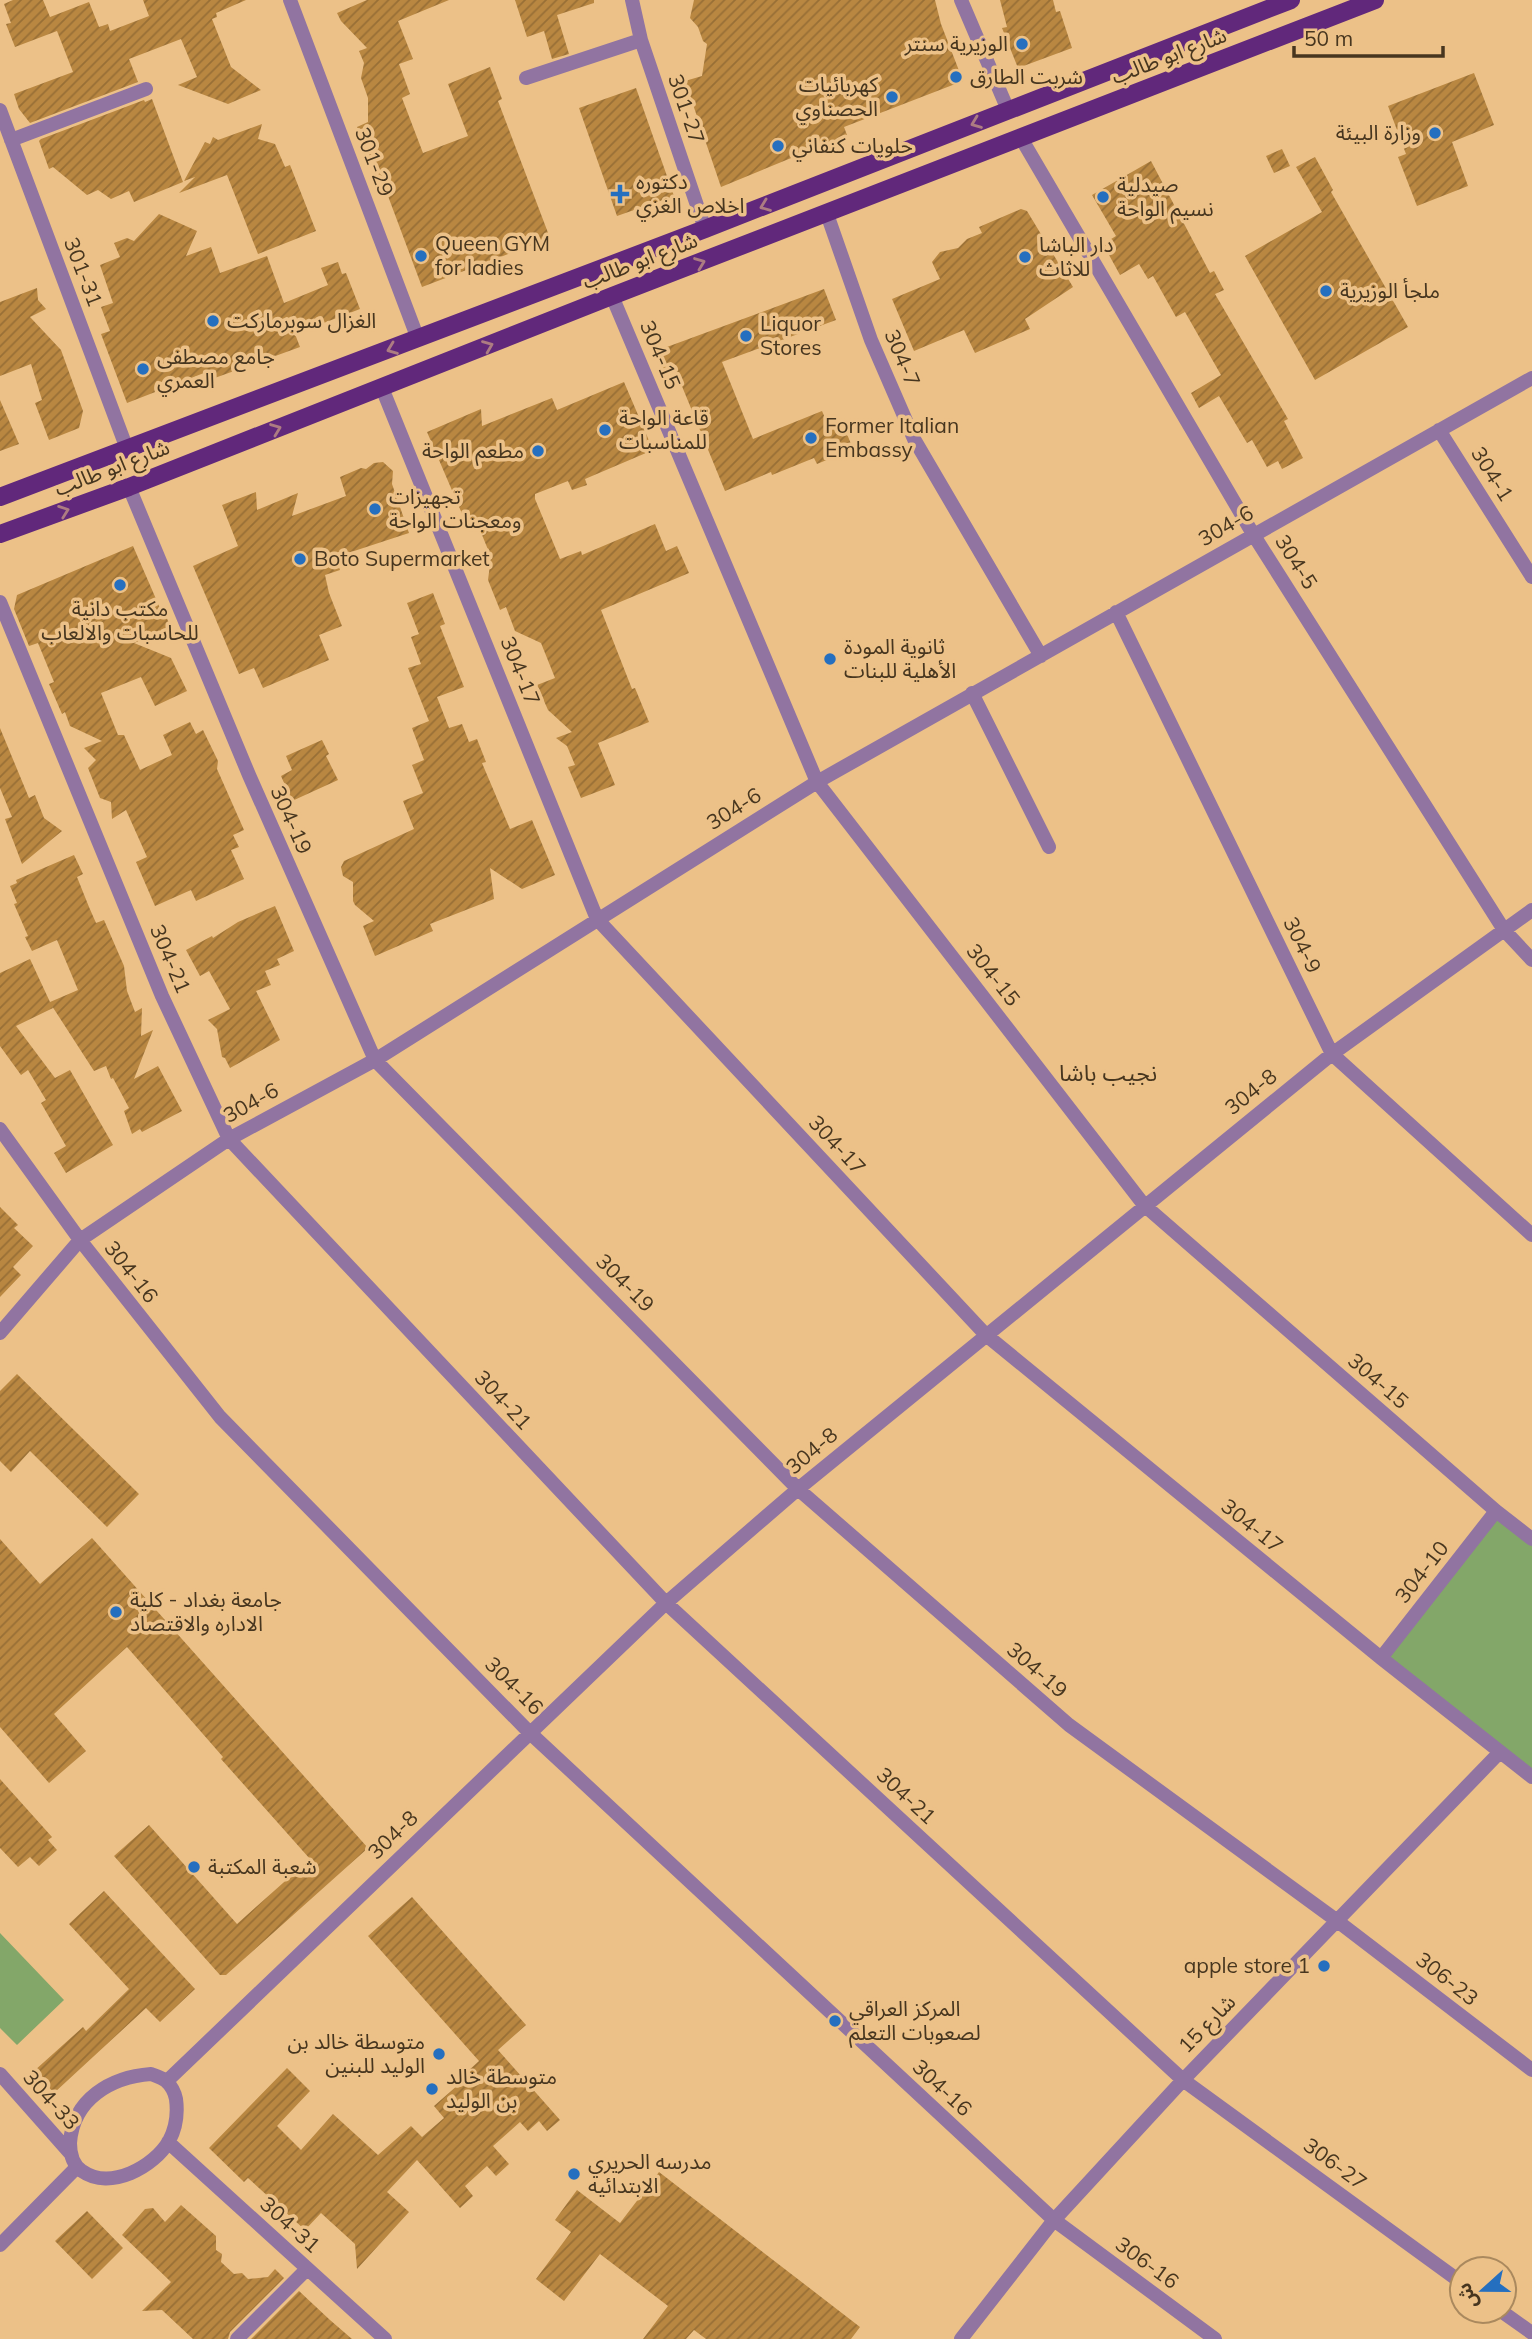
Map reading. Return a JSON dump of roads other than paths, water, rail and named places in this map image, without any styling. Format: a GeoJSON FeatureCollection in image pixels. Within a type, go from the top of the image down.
{"type":"FeatureCollection","features":[{"type":"Feature","properties":{"kind":"main road","name":"شارع ابو طالب"},"geometry":{"type":"LineString","coordinates":[[0,496],[705,229],[1291,0]]}},
{"type":"Feature","properties":{"kind":"main road","name":"شارع ابو طالب"},"geometry":{"type":"LineString","coordinates":[[0,534],[129,487],[1375,0]]}},
{"type":"Feature","properties":{"kind":"street","name":"301-29"},"geometry":{"type":"LineString","coordinates":[[290,0],[418,339]]}},
{"type":"Feature","properties":{"kind":"street","name":"301-27"},"geometry":{"type":"LineString","coordinates":[[632,0],[641,40],[705,229]]}},
{"type":"Feature","properties":{"kind":"street"},"geometry":{"type":"LineString","coordinates":[[961,0],[1008,110]]}},
{"type":"Feature","properties":{"kind":"street"},"geometry":{"type":"LineString","coordinates":[[526,78],[641,40]]}},
{"type":"Feature","properties":{"kind":"street"},"geometry":{"type":"LineString","coordinates":[[11,140],[146,89]]}},
{"type":"Feature","properties":{"kind":"street","name":"301-31"},"geometry":{"type":"LineString","coordinates":[[0,110],[127,449]]}},
{"type":"Feature","properties":{"kind":"street","name":"304-5"},"geometry":{"type":"LineString","coordinates":[[1021,138],[1253,534],[1504,930],[1532,960]]}},
{"type":"Feature","properties":{"kind":"street","name":"304-7"},"geometry":{"type":"LineString","coordinates":[[827,214],[871,340],[914,439],[1041,656]]}},
{"type":"Feature","properties":{"kind":"street","name":"304-15"},"geometry":{"type":"LineString","coordinates":[[612,296],[817,782],[1144,1205],[1496,1511],[1532,1539]]}},
{"type":"Feature","properties":{"kind":"street","name":"304-6"},"geometry":{"type":"LineString","coordinates":[[0,1333],[80,1240],[229,1139],[375,1060],[817,782],[1532,378]]}},
{"type":"Feature","properties":{"kind":"street","name":"304-17"},"geometry":{"type":"LineString","coordinates":[[382,388],[597,919],[986,1335],[1381,1658],[1532,1777]]}},
{"type":"Feature","properties":{"kind":"street","name":"304-1"},"geometry":{"type":"LineString","coordinates":[[1439,430],[1532,577]]}},
{"type":"Feature","properties":{"kind":"street","name":"304-19"},"geometry":{"type":"LineString","coordinates":[[129,487],[249,775],[375,1060],[798,1489],[1069,1725],[1336,1920]]}},
{"type":"Feature","properties":{"kind":"street","name":"304-21"},"geometry":{"type":"LineString","coordinates":[[0,602],[162,996],[229,1139],[666,1603],[1182,2080]]}},
{"type":"Feature","properties":{"kind":"street","name":"304-9"},"geometry":{"type":"LineString","coordinates":[[1116,612],[1332,1054],[1532,1235]]}},
{"type":"Feature","properties":{"kind":"street"},"geometry":{"type":"LineString","coordinates":[[972,693],[1049,847]]}},
{"type":"Feature","properties":{"kind":"street","name":"304-8"},"geometry":{"type":"LineString","coordinates":[[167,2081],[666,1603],[798,1489],[1332,1054],[1532,910]]}},
{"type":"Feature","properties":{"kind":"street","name":"304-16"},"geometry":{"type":"LineString","coordinates":[[0,1129],[80,1240],[219,1417],[529,1732],[1054,2220]]}},
{"type":"Feature","properties":{"kind":"street","name":"304-10"},"geometry":{"type":"LineString","coordinates":[[1381,1658],[1496,1511]]}},
{"type":"Feature","properties":{"kind":"street","name":"شارع 15"},"geometry":{"type":"LineString","coordinates":[[961,2339],[1054,2220],[1182,2080],[1500,1752]]}},
{"type":"Feature","properties":{"kind":"street","name":"306-23"},"geometry":{"type":"LineString","coordinates":[[1336,1920],[1532,2070]]}},
{"type":"Feature","properties":{"kind":"street","name":"304-33"},"geometry":{"type":"LineString","coordinates":[[0,2074],[71,2154]]}},
{"type":"Feature","properties":{"kind":"street"},"geometry":{"type":"LineString","coordinates":[[151,2074],[167,2081],[175,2094],[176,2119],[168,2142],[145,2165],[125,2175],[102,2178],[89,2176],[77,2168],[71,2154],[72,2133],[79,2113],[97,2092],[108,2085],[151,2074]]}},
{"type":"Feature","properties":{"kind":"street","name":"306-27"},"geometry":{"type":"LineString","coordinates":[[1182,2080],[1448,2273]]}},
{"type":"Feature","properties":{"kind":"street","name":"304-31"},"geometry":{"type":"LineString","coordinates":[[168,2142],[384,2339]]}},
{"type":"Feature","properties":{"kind":"street"},"geometry":{"type":"LineString","coordinates":[[0,2245],[77,2168]]}},
{"type":"Feature","properties":{"kind":"street","name":"306-16"},"geometry":{"type":"LineString","coordinates":[[1054,2220],[1215,2339]]}},
{"type":"Feature","properties":{"kind":"street"},"geometry":{"type":"LineString","coordinates":[[237,2339],[307,2269]]}},
{"type":"Feature","properties":{"kind":"place","name":"الوزيرية سنتر"},"geometry":{"type":"Point","coordinates":[1022,44]}},
{"type":"Feature","properties":{"kind":"place","name":"شربت الطارق"},"geometry":{"type":"Point","coordinates":[956,77]}},
{"type":"Feature","properties":{"kind":"place","name":"كهربائيات الحصناوي"},"geometry":{"type":"Point","coordinates":[892,97]}},
{"type":"Feature","properties":{"kind":"place","name":"وزارة البيئة"},"geometry":{"type":"Point","coordinates":[1435,133]}},
{"type":"Feature","properties":{"kind":"place","name":"حلويات كنفاني"},"geometry":{"type":"Point","coordinates":[778,146]}},
{"type":"Feature","properties":{"kind":"place","name":"دكتوره اخلاص الغزي"},"geometry":{"type":"Point","coordinates":[620,194]}},
{"type":"Feature","properties":{"kind":"place","name":"صيدلية نسيم الواحة"},"geometry":{"type":"Point","coordinates":[1103,197]}},
{"type":"Feature","properties":{"kind":"place","name":"Queen GYM for ladies"},"geometry":{"type":"Point","coordinates":[421,256]}},
{"type":"Feature","properties":{"kind":"place","name":"دار الباشا للاثاث"},"geometry":{"type":"Point","coordinates":[1025,257]}},
{"type":"Feature","properties":{"kind":"place","name":"ملجأ الوزيرية"},"geometry":{"type":"Point","coordinates":[1326,291]}},
{"type":"Feature","properties":{"kind":"place","name":"الغزال سوبرماركت"},"geometry":{"type":"Point","coordinates":[213,321]}},
{"type":"Feature","properties":{"kind":"place","name":"Liquor Stores"},"geometry":{"type":"Point","coordinates":[746,336]}},
{"type":"Feature","properties":{"kind":"place","name":"جامع مصطفى العمري"},"geometry":{"type":"Point","coordinates":[143,369]}},
{"type":"Feature","properties":{"kind":"place","name":"قاعة الواحة للمناسبات"},"geometry":{"type":"Point","coordinates":[605,430]}},
{"type":"Feature","properties":{"kind":"place","name":"Former Italian Embassy"},"geometry":{"type":"Point","coordinates":[811,438]}},
{"type":"Feature","properties":{"kind":"place","name":"مطعم الواحة"},"geometry":{"type":"Point","coordinates":[538,451]}},
{"type":"Feature","properties":{"kind":"place","name":"تجهيزات ومعجنات الواحة"},"geometry":{"type":"Point","coordinates":[375,509]}},
{"type":"Feature","properties":{"kind":"place","name":"Boto Supermarket"},"geometry":{"type":"Point","coordinates":[300,559]}},
{"type":"Feature","properties":{"kind":"place","name":"مكتب دانية للحاسبات والالعاب"},"geometry":{"type":"Point","coordinates":[120,585]}},
{"type":"Feature","properties":{"kind":"place","name":"ثانوية المودة الأهلية للبنات"},"geometry":{"type":"Point","coordinates":[830,659]}},
{"type":"Feature","properties":{"kind":"place","name":"جامعة بغداد - كلية الاداره والاقتصاد"},"geometry":{"type":"Point","coordinates":[116,1612]}},
{"type":"Feature","properties":{"kind":"place","name":"شعبة المكتبة"},"geometry":{"type":"Point","coordinates":[194,1867]}},
{"type":"Feature","properties":{"kind":"place","name":"apple store 1"},"geometry":{"type":"Point","coordinates":[1324,1966]}},
{"type":"Feature","properties":{"kind":"place","name":"المركز العراقي لصعوبات التعلم"},"geometry":{"type":"Point","coordinates":[835,2021]}},
{"type":"Feature","properties":{"kind":"place","name":"متوسطة خالد بن الوليد للبنين"},"geometry":{"type":"Point","coordinates":[439,2054]}},
{"type":"Feature","properties":{"kind":"place","name":"متوسطة خالد بن الوليد"},"geometry":{"type":"Point","coordinates":[432,2089]}},
{"type":"Feature","properties":{"kind":"place","name":"مدرسه الحريري الابتدائيه"},"geometry":{"type":"Point","coordinates":[574,2174]}},
{"type":"Feature","properties":{"kind":"district","name":"نجيب باشا"},"geometry":{"type":"Point","coordinates":[1108,1073]}}]}
